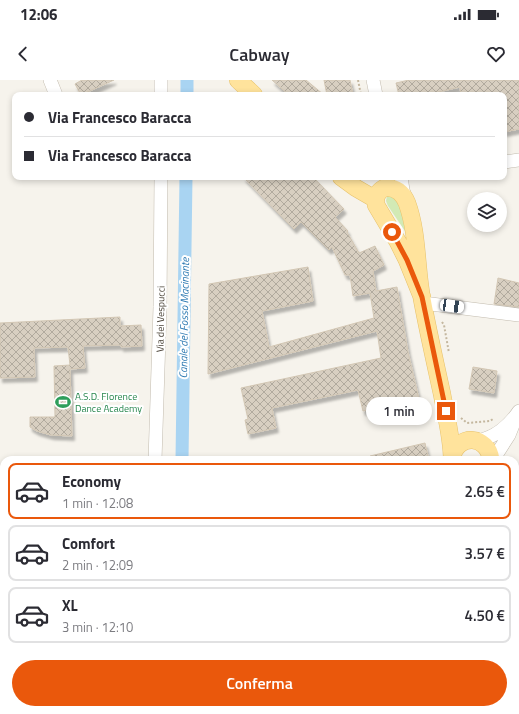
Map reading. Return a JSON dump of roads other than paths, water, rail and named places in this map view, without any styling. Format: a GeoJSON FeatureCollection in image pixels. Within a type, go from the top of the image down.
{"type":"FeatureCollection","features":[{"type":"Feature","properties":{"kind":"main road"},"geometry":{"type":"LineString","coordinates":[[238,80],[251,92]]}},
{"type":"Feature","properties":{"kind":"main road"},"geometry":{"type":"LineString","coordinates":[[345,180],[352,186],[380,189],[387,187],[394,188],[406,202],[414,232],[422,300]]}},
{"type":"Feature","properties":{"kind":"main road"},"geometry":{"type":"LineString","coordinates":[[380,189],[379,211],[407,260],[422,300],[458,431],[481,443],[488,449],[491,456]]}},
{"type":"Feature","properties":{"kind":"main road"},"geometry":{"type":"LineString","coordinates":[[452,456],[454,419]]}},
{"type":"Feature","properties":{"kind":"main road"},"geometry":{"type":"LineString","coordinates":[[453,456],[455,448],[467,440],[474,440]]}},
{"type":"Feature","properties":{"kind":"street"},"geometry":{"type":"LineString","coordinates":[[50,80],[55,92]]}},
{"type":"Feature","properties":{"kind":"street"},"geometry":{"type":"LineString","coordinates":[[161,92],[162,80]]}},
{"type":"Feature","properties":{"kind":"street"},"geometry":{"type":"LineString","coordinates":[[373,80],[376,92]]}},
{"type":"Feature","properties":{"kind":"street"},"geometry":{"type":"LineString","coordinates":[[507,162],[519,160]]}},
{"type":"Feature","properties":{"kind":"street","name":"Via dei Vespucci"},"geometry":{"type":"LineString","coordinates":[[156,456],[160,307],[161,180]]}},
{"type":"Feature","properties":{"kind":"street"},"geometry":{"type":"LineString","coordinates":[[401,180],[406,202]]}},
{"type":"Feature","properties":{"kind":"street"},"geometry":{"type":"LineString","coordinates":[[422,300],[519,315]]}},
{"type":"Feature","properties":{"kind":"street"},"geometry":{"type":"LineString","coordinates":[[474,440],[488,439],[495,435],[518,414]]}},
{"type":"Feature","properties":{"kind":"street"},"geometry":{"type":"LineString","coordinates":[[495,456],[510,435],[518,414]]}},
{"type":"Feature","properties":{"kind":"waterway","name":"Canale del Fosso Macinante"},"geometry":{"type":"LineString","coordinates":[[187,80],[187,92]]}},
{"type":"Feature","properties":{"kind":"waterway","name":"Canale del Fosso Macinante"},"geometry":{"type":"LineString","coordinates":[[182,456],[186,180]]}},
{"type":"Feature","properties":{"kind":"place","name":"A.S.D. Florence Dance Academy"},"geometry":{"type":"Point","coordinates":[63,402]}}]}
